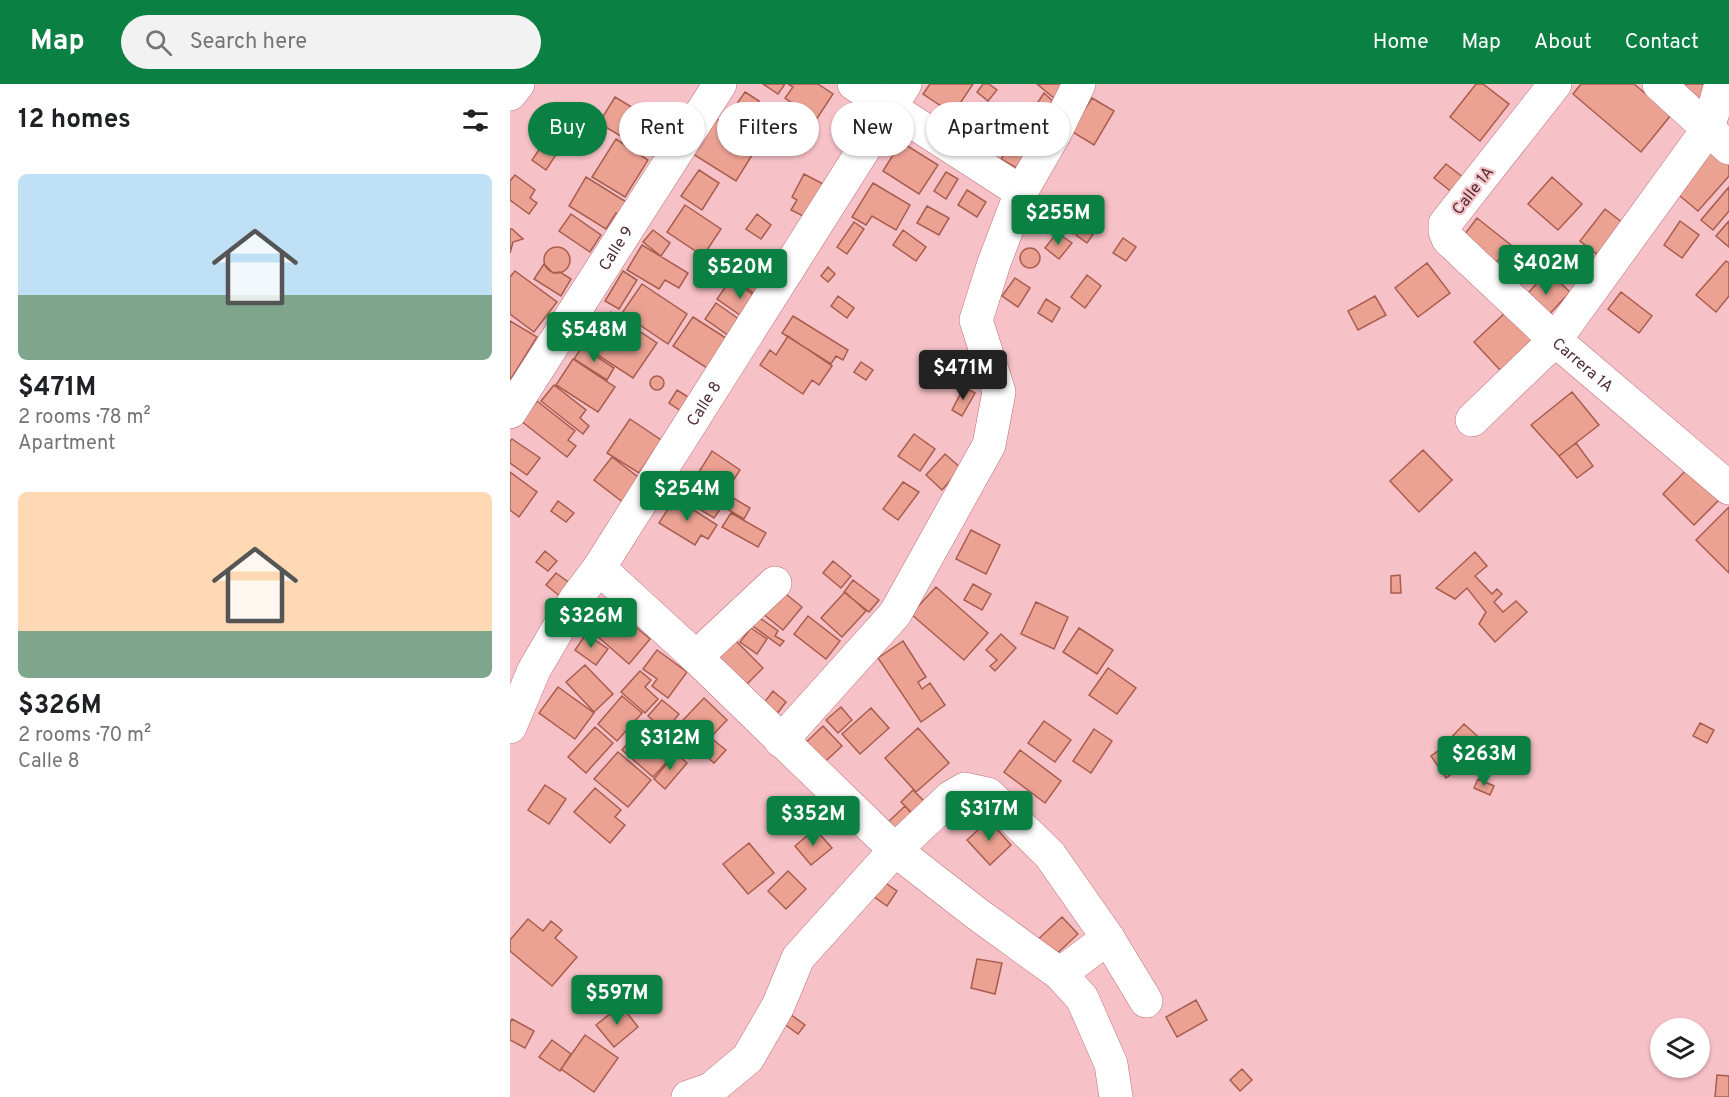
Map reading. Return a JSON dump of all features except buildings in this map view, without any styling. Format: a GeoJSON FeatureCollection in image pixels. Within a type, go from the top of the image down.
{"type":"FeatureCollection","features":[{"type":"Feature","properties":{"kind":"street"},"geometry":{"type":"LineString","coordinates":[[510,94],[518,84]]}},
{"type":"Feature","properties":{"kind":"street","name":"Calle 9"},"geometry":{"type":"LineString","coordinates":[[510,412],[720,84]]}},
{"type":"Feature","properties":{"kind":"street"},"geometry":{"type":"LineString","coordinates":[[855,84],[897,95],[1021,192]]}},
{"type":"Feature","properties":{"kind":"street"},"geometry":{"type":"LineString","coordinates":[[781,741],[895,614],[989,445],[999,392],[976,320],[994,263],[1021,192],[1055,133],[1079,84]]}},
{"type":"Feature","properties":{"kind":"street","name":"Calle 1A"},"geometry":{"type":"LineString","coordinates":[[1554,84],[1445,224],[1445,231],[1448,239],[1555,340]]}},
{"type":"Feature","properties":{"kind":"street"},"geometry":{"type":"LineString","coordinates":[[1659,84],[1718,138]]}},
{"type":"Feature","properties":{"kind":"street","name":"Carrera 1A"},"geometry":{"type":"LineString","coordinates":[[1721,84],[1718,138],[1555,340],[1729,488]]}},
{"type":"Feature","properties":{"kind":"street","name":"Calle 8"},"geometry":{"type":"LineString","coordinates":[[510,727],[534,669],[575,600],[599,568],[897,95]]}},
{"type":"Feature","properties":{"kind":"street"},"geometry":{"type":"LineString","coordinates":[[1472,420],[1555,340]]}},
{"type":"Feature","properties":{"kind":"street"},"geometry":{"type":"LineString","coordinates":[[599,568],[696,657],[895,850],[1060,974],[1082,998],[1111,1064],[1116,1097]]}},
{"type":"Feature","properties":{"kind":"street"},"geometry":{"type":"LineString","coordinates":[[696,657],[775,583]]}},
{"type":"Feature","properties":{"kind":"street"},"geometry":{"type":"LineString","coordinates":[[688,1097],[711,1089],[748,1058],[778,1006],[798,958],[895,850],[951,797],[965,789],[988,794],[1050,855],[1108,938],[1146,1001]]}},
{"type":"Feature","properties":{"kind":"street"},"geometry":{"type":"LineString","coordinates":[[1060,974],[1108,938]]}}]}
